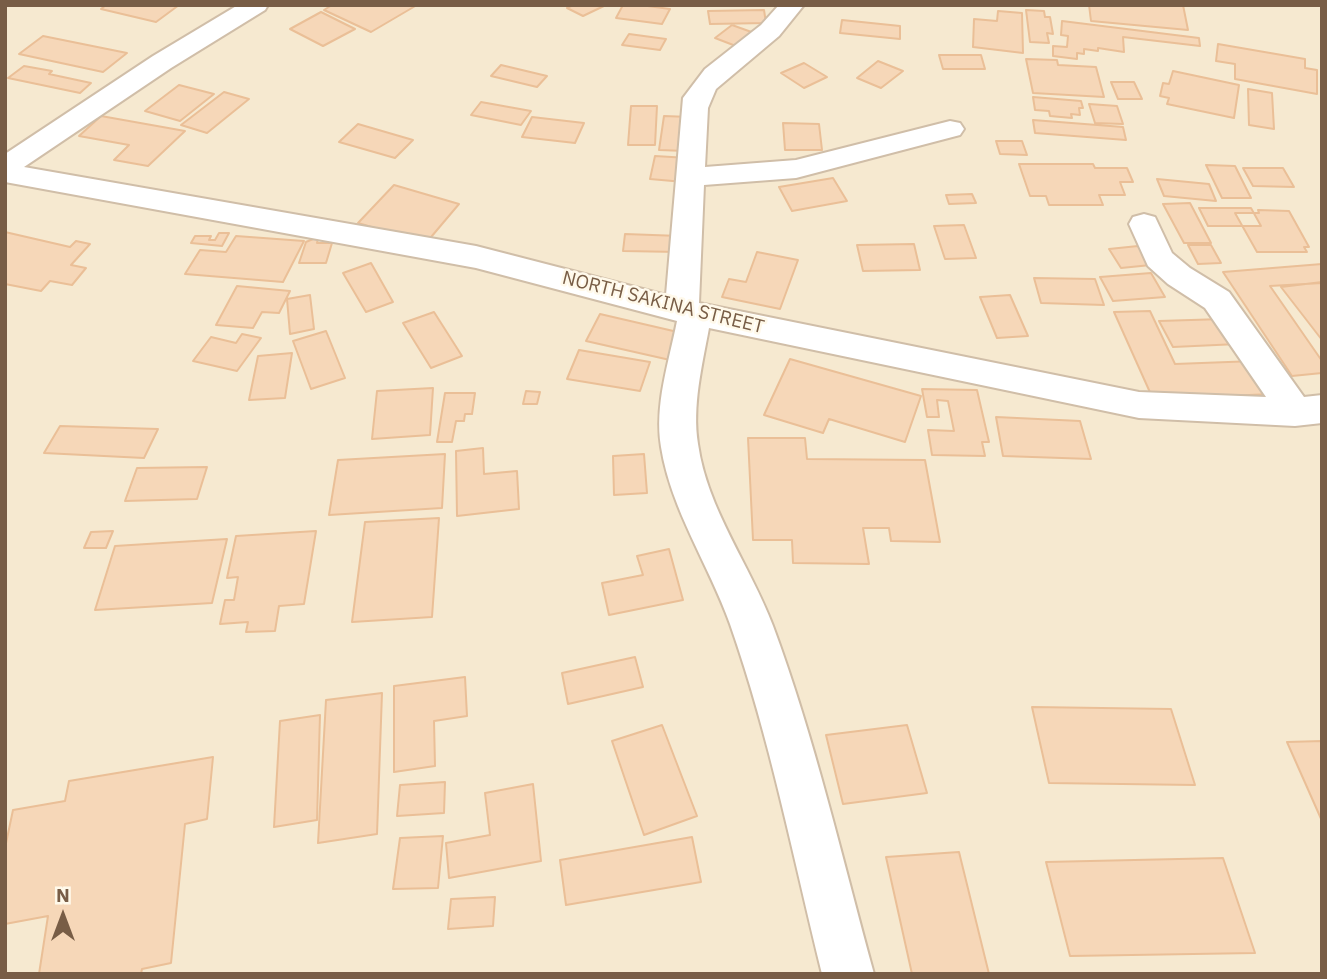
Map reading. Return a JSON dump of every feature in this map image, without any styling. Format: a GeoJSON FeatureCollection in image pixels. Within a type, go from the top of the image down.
{"type":"FeatureCollection","features":[{"type":"Feature","properties":{"kind":"street"},"geometry":{"type":"LineString","coordinates":[[5,170],[151,69],[256,5]]}},
{"type":"Feature","properties":{"kind":"street"},"geometry":{"type":"LineString","coordinates":[[792,5],[761,40],[713,76],[697,97],[693,126],[689,312],[679,409],[679,442],[685,477],[739,590],[766,668],[848,974]]}},
{"type":"Feature","properties":{"kind":"street"},"geometry":{"type":"LineString","coordinates":[[692,177],[796,169],[950,129]]}},
{"type":"Feature","properties":{"kind":"street","name":"NORTH SAKINA STREET"},"geometry":{"type":"LineString","coordinates":[[5,170],[476,257],[689,312],[1139,405],[1309,411]]}},
{"type":"Feature","properties":{"kind":"street"},"geometry":{"type":"LineString","coordinates":[[1144,224],[1159,259],[1179,276],[1217,300],[1309,411]]}},
{"type":"Feature","properties":{"kind":"shaded area"},"geometry":{"type":"Polygon","coordinates":[[[5,5],[1322,5],[1322,974],[5,974],[5,5]]]}},
{"type":"Feature","properties":{"kind":"building"},"geometry":{"type":"Polygon","coordinates":[[[106,5],[179,5],[156,22],[101,9],[106,5]]]}},
{"type":"Feature","properties":{"kind":"building"},"geometry":{"type":"Polygon","coordinates":[[[332,5],[417,5],[371,32],[324,10],[332,5]]]}},
{"type":"Feature","properties":{"kind":"building"},"geometry":{"type":"Polygon","coordinates":[[[573,5],[606,5],[583,16],[567,8],[573,5]]]}},
{"type":"Feature","properties":{"kind":"building"},"geometry":{"type":"Polygon","coordinates":[[[623,5],[670,9],[662,24],[616,18],[623,5]]]}},
{"type":"Feature","properties":{"kind":"building"},"geometry":{"type":"Polygon","coordinates":[[[1089,5],[1183,5],[1188,30],[1091,21],[1089,5]]]}},
{"type":"Feature","properties":{"kind":"building"},"geometry":{"type":"Polygon","coordinates":[[[764,10],[766,23],[710,24],[708,11],[764,10]]]}},
{"type":"Feature","properties":{"kind":"building"},"geometry":{"type":"Polygon","coordinates":[[[1026,10],[1044,11],[1045,17],[1050,17],[1053,34],[1047,33],[1049,43],[1030,42],[1026,10]]]}},
{"type":"Feature","properties":{"kind":"building"},"geometry":{"type":"Polygon","coordinates":[[[998,11],[1022,13],[1023,53],[973,47],[974,19],[997,21],[998,11]]]}},
{"type":"Feature","properties":{"kind":"building"},"geometry":{"type":"Polygon","coordinates":[[[321,12],[355,29],[323,46],[290,29],[321,12]]]}},
{"type":"Feature","properties":{"kind":"building"},"geometry":{"type":"Polygon","coordinates":[[[842,20],[900,26],[900,39],[840,33],[842,20]]]}},
{"type":"Feature","properties":{"kind":"building"},"geometry":{"type":"Polygon","coordinates":[[[1062,21],[1199,38],[1200,46],[1123,37],[1124,52],[1098,48],[1098,51],[1084,49],[1084,54],[1077,53],[1077,59],[1053,56],[1053,46],[1067,47],[1068,36],[1061,35],[1062,21]]]}},
{"type":"Feature","properties":{"kind":"building"},"geometry":{"type":"Polygon","coordinates":[[[732,25],[757,34],[741,48],[715,38],[732,25]]]}},
{"type":"Feature","properties":{"kind":"building"},"geometry":{"type":"Polygon","coordinates":[[[629,34],[666,39],[660,50],[622,45],[629,34]]]}},
{"type":"Feature","properties":{"kind":"building"},"geometry":{"type":"Polygon","coordinates":[[[43,36],[127,53],[103,72],[19,54],[43,36]]]}},
{"type":"Feature","properties":{"kind":"building"},"geometry":{"type":"Polygon","coordinates":[[[1218,44],[1305,59],[1305,68],[1317,70],[1317,94],[1235,79],[1235,64],[1216,61],[1218,44]]]}},
{"type":"Feature","properties":{"kind":"building"},"geometry":{"type":"Polygon","coordinates":[[[939,55],[981,55],[985,69],[943,69],[939,55]]]}},
{"type":"Feature","properties":{"kind":"building"},"geometry":{"type":"Polygon","coordinates":[[[1026,59],[1057,60],[1058,65],[1096,67],[1104,97],[1033,93],[1026,59]]]}},
{"type":"Feature","properties":{"kind":"building"},"geometry":{"type":"Polygon","coordinates":[[[878,61],[903,71],[881,88],[857,78],[878,61]]]}},
{"type":"Feature","properties":{"kind":"building"},"geometry":{"type":"Polygon","coordinates":[[[804,63],[827,77],[804,88],[781,73],[804,63]]]}},
{"type":"Feature","properties":{"kind":"building"},"geometry":{"type":"Polygon","coordinates":[[[501,65],[547,76],[537,87],[491,76],[501,65]]]}},
{"type":"Feature","properties":{"kind":"building"},"geometry":{"type":"Polygon","coordinates":[[[24,66],[91,83],[80,93],[8,78],[24,66]]]}},
{"type":"Feature","properties":{"kind":"building"},"geometry":{"type":"Polygon","coordinates":[[[1173,71],[1239,85],[1234,118],[1167,104],[1169,98],[1160,96],[1163,83],[1169,84],[1173,71]]]}},
{"type":"Feature","properties":{"kind":"building"},"geometry":{"type":"Polygon","coordinates":[[[1111,82],[1134,82],[1142,99],[1118,99],[1111,82]]]}},
{"type":"Feature","properties":{"kind":"building"},"geometry":{"type":"Polygon","coordinates":[[[179,85],[214,94],[180,121],[145,111],[179,85]]]}},
{"type":"Feature","properties":{"kind":"building"},"geometry":{"type":"Polygon","coordinates":[[[1248,89],[1272,93],[1274,129],[1249,125],[1248,89]]]}},
{"type":"Feature","properties":{"kind":"building"},"geometry":{"type":"Polygon","coordinates":[[[224,92],[249,99],[207,133],[181,125],[224,92]]]}},
{"type":"Feature","properties":{"kind":"building"},"geometry":{"type":"Polygon","coordinates":[[[1033,97],[1081,101],[1083,108],[1079,108],[1080,115],[1071,114],[1072,118],[1050,116],[1049,111],[1035,110],[1033,97]]]}},
{"type":"Feature","properties":{"kind":"building"},"geometry":{"type":"Polygon","coordinates":[[[481,102],[531,111],[521,125],[471,115],[481,102]]]}},
{"type":"Feature","properties":{"kind":"building"},"geometry":{"type":"Polygon","coordinates":[[[1089,104],[1117,106],[1123,124],[1095,123],[1089,104]]]}},
{"type":"Feature","properties":{"kind":"building"},"geometry":{"type":"Polygon","coordinates":[[[631,106],[657,106],[655,145],[628,145],[631,106]]]}},
{"type":"Feature","properties":{"kind":"building"},"geometry":{"type":"Polygon","coordinates":[[[101,116],[185,131],[148,166],[114,160],[129,145],[79,136],[101,116]]]}},
{"type":"Feature","properties":{"kind":"building"},"geometry":{"type":"Polygon","coordinates":[[[664,116],[690,117],[686,151],[659,150],[664,116]]]}},
{"type":"Feature","properties":{"kind":"building"},"geometry":{"type":"Polygon","coordinates":[[[532,117],[584,123],[575,143],[522,137],[532,117]]]}},
{"type":"Feature","properties":{"kind":"building"},"geometry":{"type":"Polygon","coordinates":[[[1033,120],[1123,127],[1126,140],[1035,133],[1033,120]]]}},
{"type":"Feature","properties":{"kind":"building"},"geometry":{"type":"Polygon","coordinates":[[[783,123],[819,124],[822,150],[785,150],[783,123]]]}},
{"type":"Feature","properties":{"kind":"building"},"geometry":{"type":"Polygon","coordinates":[[[358,124],[413,140],[395,158],[339,142],[358,124]]]}},
{"type":"Feature","properties":{"kind":"building"},"geometry":{"type":"Polygon","coordinates":[[[996,141],[1022,141],[1027,155],[1000,154],[996,141]]]}},
{"type":"Feature","properties":{"kind":"building"},"geometry":{"type":"Polygon","coordinates":[[[655,156],[688,158],[684,182],[650,179],[655,156]]]}},
{"type":"Feature","properties":{"kind":"building"},"geometry":{"type":"Polygon","coordinates":[[[1019,164],[1093,164],[1095,168],[1127,168],[1133,182],[1120,182],[1125,195],[1099,195],[1103,205],[1049,205],[1046,196],[1030,196],[1019,164]]]}},
{"type":"Feature","properties":{"kind":"building"},"geometry":{"type":"Polygon","coordinates":[[[1206,165],[1235,166],[1251,198],[1222,198],[1206,165]]]}},
{"type":"Feature","properties":{"kind":"building"},"geometry":{"type":"Polygon","coordinates":[[[1243,168],[1283,168],[1294,187],[1253,186],[1243,168]]]}},
{"type":"Feature","properties":{"kind":"building"},"geometry":{"type":"Polygon","coordinates":[[[833,178],[847,201],[792,211],[779,187],[833,178]]]}},
{"type":"Feature","properties":{"kind":"building"},"geometry":{"type":"Polygon","coordinates":[[[1157,179],[1209,184],[1216,201],[1164,196],[1157,179]]]}},
{"type":"Feature","properties":{"kind":"building"},"geometry":{"type":"Polygon","coordinates":[[[394,185],[459,204],[426,243],[358,223],[394,185]]]}},
{"type":"Feature","properties":{"kind":"building"},"geometry":{"type":"Polygon","coordinates":[[[972,194],[976,203],[949,204],[946,195],[972,194]]]}},
{"type":"Feature","properties":{"kind":"building"},"geometry":{"type":"Polygon","coordinates":[[[1190,203],[1211,243],[1184,243],[1163,204],[1190,203]]]}},
{"type":"Feature","properties":{"kind":"building"},"geometry":{"type":"Polygon","coordinates":[[[1199,208],[1251,208],[1261,226],[1208,226],[1199,208]]]}},
{"type":"Feature","properties":{"kind":"building"},"geometry":{"type":"Polygon","coordinates":[[[1258,210],[1289,211],[1309,247],[1304,247],[1307,252],[1257,252],[1235,213],[1259,213],[1258,210]]]}},
{"type":"Feature","properties":{"kind":"building"},"geometry":{"type":"Polygon","coordinates":[[[964,225],[976,258],[945,259],[934,226],[964,225]]]}},
{"type":"Feature","properties":{"kind":"building"},"geometry":{"type":"Polygon","coordinates":[[[5,232],[70,247],[76,241],[90,244],[71,265],[86,268],[72,285],[50,281],[41,291],[5,284],[5,232]]]}},
{"type":"Feature","properties":{"kind":"building"},"geometry":{"type":"Polygon","coordinates":[[[219,233],[229,233],[222,246],[191,243],[195,236],[211,236],[209,240],[215,240],[219,233]]]}},
{"type":"Feature","properties":{"kind":"building"},"geometry":{"type":"Polygon","coordinates":[[[625,234],[680,236],[679,252],[623,251],[625,234]]]}},
{"type":"Feature","properties":{"kind":"building"},"geometry":{"type":"Polygon","coordinates":[[[236,236],[304,241],[283,282],[185,274],[200,250],[226,252],[236,236]]]}},
{"type":"Feature","properties":{"kind":"building"},"geometry":{"type":"Polygon","coordinates":[[[318,239],[317,243],[332,243],[326,263],[299,263],[306,242],[318,239]]]}},
{"type":"Feature","properties":{"kind":"building"},"geometry":{"type":"Polygon","coordinates":[[[914,244],[920,270],[863,271],[857,245],[914,244]]]}},
{"type":"Feature","properties":{"kind":"building"},"geometry":{"type":"Polygon","coordinates":[[[1188,245],[1211,245],[1221,263],[1198,264],[1188,245]]]}},
{"type":"Feature","properties":{"kind":"building"},"geometry":{"type":"Polygon","coordinates":[[[1138,246],[1151,265],[1121,268],[1109,249],[1138,246]]]}},
{"type":"Feature","properties":{"kind":"building"},"geometry":{"type":"Polygon","coordinates":[[[757,252],[798,260],[780,309],[722,297],[729,279],[746,282],[757,252]]]}},
{"type":"Feature","properties":{"kind":"building"},"geometry":{"type":"Polygon","coordinates":[[[371,263],[393,302],[366,312],[343,273],[371,263]]]}},
{"type":"Feature","properties":{"kind":"building"},"geometry":{"type":"Polygon","coordinates":[[[1322,264],[1322,283],[1270,286],[1322,361],[1322,373],[1292,376],[1223,272],[1322,264]]]}},
{"type":"Feature","properties":{"kind":"building"},"geometry":{"type":"Polygon","coordinates":[[[1151,273],[1165,297],[1113,301],[1100,277],[1151,273]]]}},
{"type":"Feature","properties":{"kind":"building"},"geometry":{"type":"Polygon","coordinates":[[[1034,278],[1095,279],[1104,305],[1041,303],[1034,278]]]}},
{"type":"Feature","properties":{"kind":"building"},"geometry":{"type":"Polygon","coordinates":[[[1322,282],[1322,340],[1281,287],[1322,282]]]}},
{"type":"Feature","properties":{"kind":"building"},"geometry":{"type":"Polygon","coordinates":[[[237,286],[290,291],[279,313],[262,312],[253,328],[216,325],[237,286]]]}},
{"type":"Feature","properties":{"kind":"building"},"geometry":{"type":"Polygon","coordinates":[[[310,295],[314,329],[290,334],[287,299],[310,295]]]}},
{"type":"Feature","properties":{"kind":"building"},"geometry":{"type":"Polygon","coordinates":[[[1010,295],[1028,336],[997,338],[980,297],[1010,295]]]}},
{"type":"Feature","properties":{"kind":"building"},"geometry":{"type":"Polygon","coordinates":[[[1150,311],[1175,364],[1255,361],[1273,394],[1153,399],[1114,312],[1150,311]]]}},
{"type":"Feature","properties":{"kind":"building"},"geometry":{"type":"Polygon","coordinates":[[[434,312],[462,356],[431,368],[403,323],[434,312]]]}},
{"type":"Feature","properties":{"kind":"building"},"geometry":{"type":"Polygon","coordinates":[[[600,314],[682,333],[670,360],[586,341],[600,314]]]}},
{"type":"Feature","properties":{"kind":"building"},"geometry":{"type":"Polygon","coordinates":[[[1223,319],[1238,344],[1173,347],[1159,321],[1223,319]]]}},
{"type":"Feature","properties":{"kind":"building"},"geometry":{"type":"Polygon","coordinates":[[[326,331],[345,378],[311,389],[293,341],[326,331]]]}},
{"type":"Feature","properties":{"kind":"building"},"geometry":{"type":"Polygon","coordinates":[[[242,334],[261,338],[237,371],[193,361],[211,337],[236,343],[242,334]]]}},
{"type":"Feature","properties":{"kind":"building"},"geometry":{"type":"Polygon","coordinates":[[[579,350],[650,362],[640,391],[567,379],[579,350]]]}},
{"type":"Feature","properties":{"kind":"building"},"geometry":{"type":"Polygon","coordinates":[[[292,353],[285,398],[249,400],[258,356],[292,353]]]}},
{"type":"Feature","properties":{"kind":"building"},"geometry":{"type":"Polygon","coordinates":[[[790,359],[921,396],[905,442],[829,419],[823,433],[764,415],[790,359]]]}},
{"type":"Feature","properties":{"kind":"building"},"geometry":{"type":"Polygon","coordinates":[[[433,388],[430,435],[372,439],[377,391],[433,388]]]}},
{"type":"Feature","properties":{"kind":"building"},"geometry":{"type":"Polygon","coordinates":[[[922,389],[977,390],[989,442],[982,442],[985,456],[932,455],[928,430],[954,431],[948,401],[937,400],[939,417],[927,417],[922,389]]]}},
{"type":"Feature","properties":{"kind":"building"},"geometry":{"type":"Polygon","coordinates":[[[526,391],[540,392],[537,404],[523,404],[526,391]]]}},
{"type":"Feature","properties":{"kind":"building"},"geometry":{"type":"Polygon","coordinates":[[[445,393],[475,393],[472,414],[465,414],[464,421],[456,421],[452,442],[437,442],[445,393]]]}},
{"type":"Feature","properties":{"kind":"building"},"geometry":{"type":"Polygon","coordinates":[[[996,417],[1080,421],[1091,459],[1003,456],[996,417]]]}},
{"type":"Feature","properties":{"kind":"building"},"geometry":{"type":"Polygon","coordinates":[[[60,426],[158,429],[144,458],[44,453],[60,426]]]}},
{"type":"Feature","properties":{"kind":"building"},"geometry":{"type":"Polygon","coordinates":[[[748,438],[805,438],[807,459],[925,460],[940,542],[891,541],[889,528],[863,528],[869,564],[793,563],[792,540],[753,540],[748,438]]]}},
{"type":"Feature","properties":{"kind":"building"},"geometry":{"type":"Polygon","coordinates":[[[483,448],[484,474],[517,471],[519,509],[457,516],[456,451],[483,448]]]}},
{"type":"Feature","properties":{"kind":"building"},"geometry":{"type":"Polygon","coordinates":[[[445,454],[442,508],[329,515],[338,460],[445,454]]]}},
{"type":"Feature","properties":{"kind":"building"},"geometry":{"type":"Polygon","coordinates":[[[644,454],[647,493],[614,495],[613,456],[644,454]]]}},
{"type":"Feature","properties":{"kind":"building"},"geometry":{"type":"Polygon","coordinates":[[[207,467],[197,499],[125,501],[137,468],[207,467]]]}},
{"type":"Feature","properties":{"kind":"building"},"geometry":{"type":"Polygon","coordinates":[[[439,518],[432,617],[352,622],[365,522],[439,518]]]}},
{"type":"Feature","properties":{"kind":"building"},"geometry":{"type":"Polygon","coordinates":[[[113,531],[106,548],[84,548],[91,532],[113,531]]]}},
{"type":"Feature","properties":{"kind":"building"},"geometry":{"type":"Polygon","coordinates":[[[316,531],[304,604],[279,606],[275,631],[246,632],[248,622],[220,624],[225,600],[234,600],[238,577],[227,578],[236,536],[316,531]]]}},
{"type":"Feature","properties":{"kind":"building"},"geometry":{"type":"Polygon","coordinates":[[[227,539],[212,603],[95,610],[115,546],[227,539]]]}},
{"type":"Feature","properties":{"kind":"building"},"geometry":{"type":"Polygon","coordinates":[[[669,549],[683,600],[609,615],[602,583],[643,575],[637,556],[669,549]]]}},
{"type":"Feature","properties":{"kind":"building"},"geometry":{"type":"Polygon","coordinates":[[[635,657],[643,687],[568,704],[562,673],[635,657]]]}},
{"type":"Feature","properties":{"kind":"building"},"geometry":{"type":"Polygon","coordinates":[[[465,677],[467,716],[434,721],[435,766],[394,772],[394,686],[465,677]]]}},
{"type":"Feature","properties":{"kind":"building"},"geometry":{"type":"Polygon","coordinates":[[[382,693],[377,834],[318,843],[326,700],[382,693]]]}},
{"type":"Feature","properties":{"kind":"building"},"geometry":{"type":"Polygon","coordinates":[[[1032,707],[1171,709],[1195,785],[1049,783],[1032,707]]]}},
{"type":"Feature","properties":{"kind":"building"},"geometry":{"type":"Polygon","coordinates":[[[320,715],[317,820],[274,827],[280,721],[320,715]]]}},
{"type":"Feature","properties":{"kind":"building"},"geometry":{"type":"Polygon","coordinates":[[[662,725],[697,816],[644,835],[612,741],[662,725]]]}},
{"type":"Feature","properties":{"kind":"building"},"geometry":{"type":"Polygon","coordinates":[[[907,725],[927,793],[843,804],[826,735],[907,725]]]}},
{"type":"Feature","properties":{"kind":"building"},"geometry":{"type":"Polygon","coordinates":[[[1322,741],[1322,821],[1287,742],[1322,741]]]}},
{"type":"Feature","properties":{"kind":"building"},"geometry":{"type":"Polygon","coordinates":[[[213,757],[207,819],[185,824],[171,963],[142,969],[141,974],[39,974],[48,916],[5,924],[5,848],[13,810],[65,801],[69,781],[213,757]]]}},
{"type":"Feature","properties":{"kind":"building"},"geometry":{"type":"Polygon","coordinates":[[[445,782],[444,813],[397,816],[400,785],[445,782]]]}},
{"type":"Feature","properties":{"kind":"building"},"geometry":{"type":"Polygon","coordinates":[[[533,784],[541,861],[449,878],[446,843],[490,835],[485,793],[533,784]]]}},
{"type":"Feature","properties":{"kind":"building"},"geometry":{"type":"Polygon","coordinates":[[[443,836],[438,888],[393,889],[400,838],[443,836]]]}},
{"type":"Feature","properties":{"kind":"building"},"geometry":{"type":"Polygon","coordinates":[[[692,837],[701,882],[566,905],[560,860],[692,837]]]}},
{"type":"Feature","properties":{"kind":"building"},"geometry":{"type":"Polygon","coordinates":[[[959,852],[989,974],[912,974],[886,857],[959,852]]]}},
{"type":"Feature","properties":{"kind":"building"},"geometry":{"type":"Polygon","coordinates":[[[1223,858],[1255,953],[1070,956],[1046,862],[1223,858]]]}},
{"type":"Feature","properties":{"kind":"building"},"geometry":{"type":"Polygon","coordinates":[[[495,897],[493,926],[448,929],[451,899],[495,897]]]}}]}
